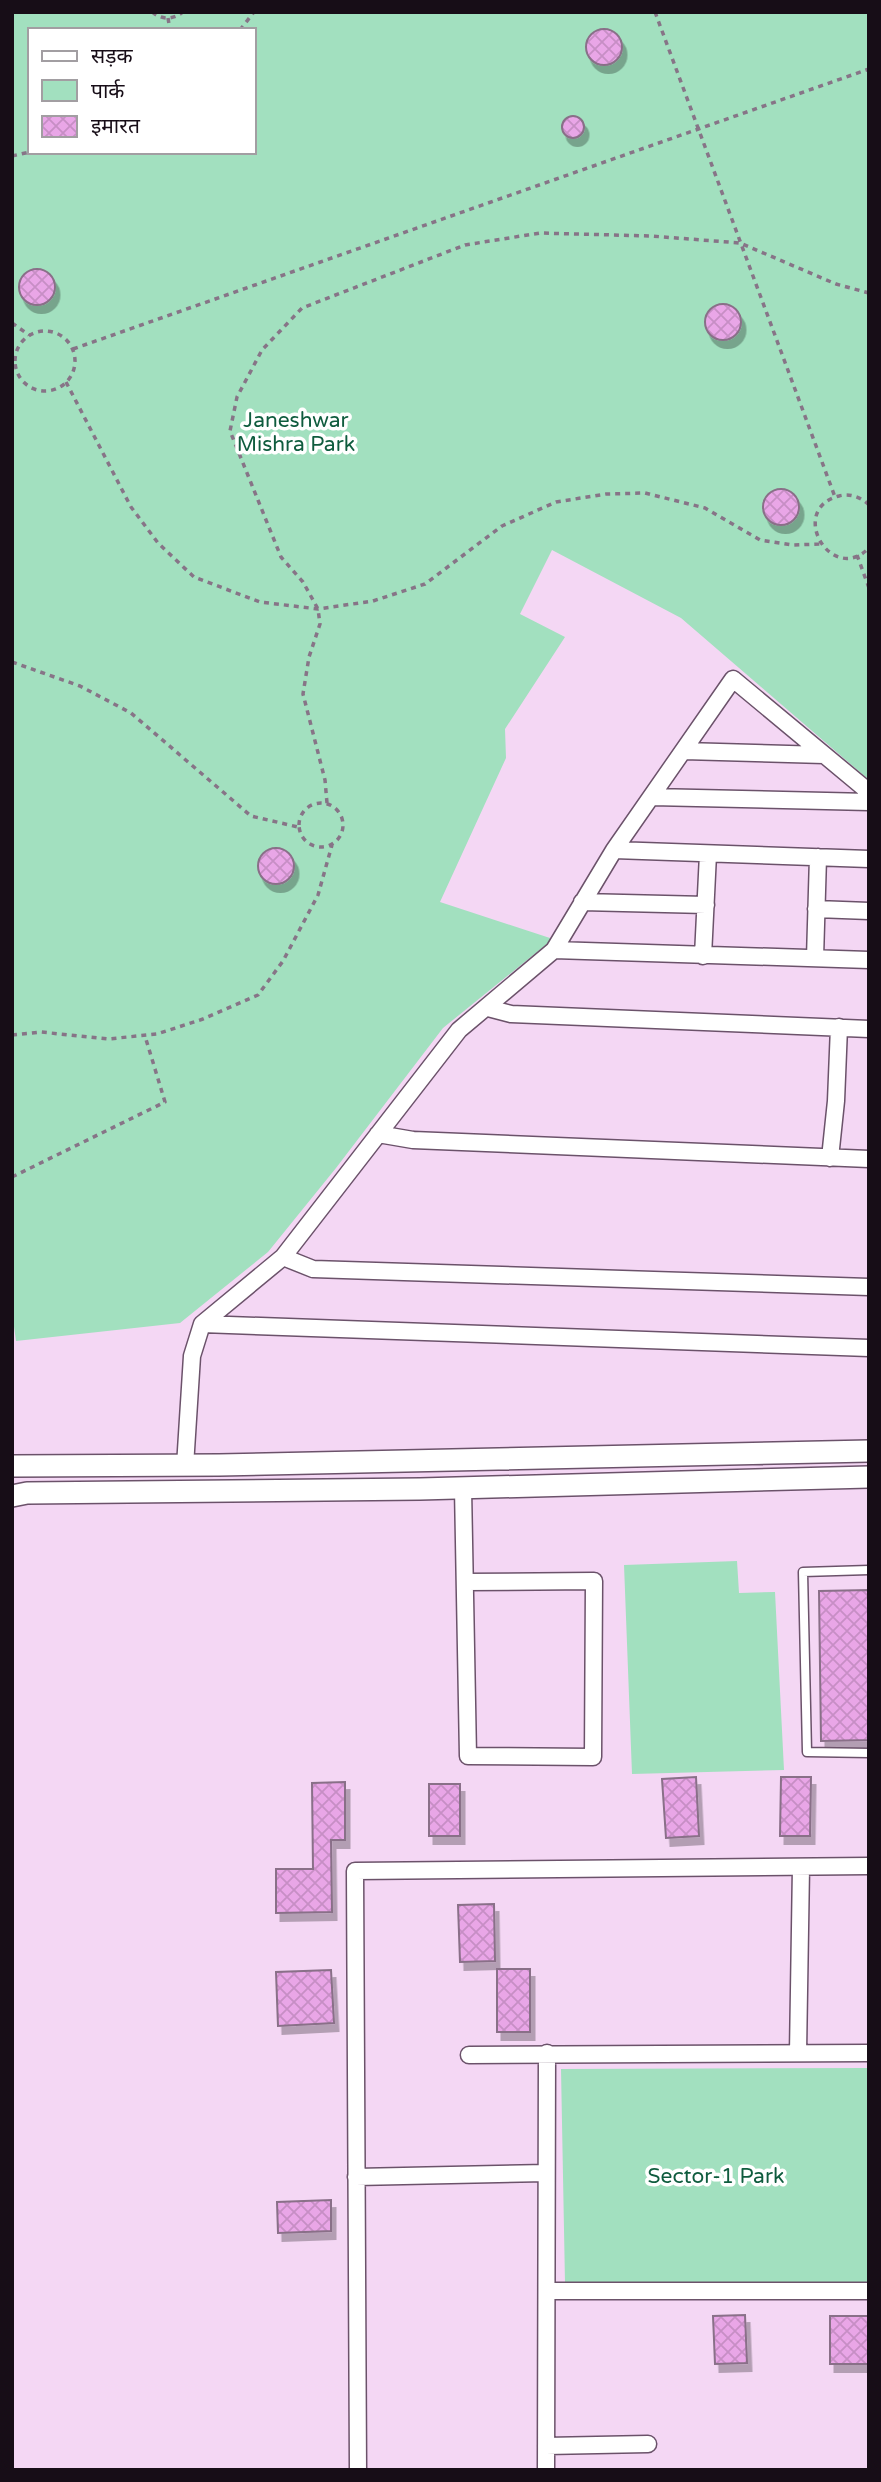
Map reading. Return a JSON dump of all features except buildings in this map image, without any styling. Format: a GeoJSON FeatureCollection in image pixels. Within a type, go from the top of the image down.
{"type":"FeatureCollection","features":[{"type":"Feature","properties":{"kind":"street"},"geometry":{"type":"LineString","coordinates":[[185,1466],[192,1356],[202,1324],[283,1257],[459,1030],[554,950],[614,850],[733,679],[869,792]]}},
{"type":"Feature","properties":{"kind":"street"},"geometry":{"type":"LineString","coordinates":[[684,751],[824,755]]}},
{"type":"Feature","properties":{"kind":"street"},"geometry":{"type":"LineString","coordinates":[[652,797],[869,802]]}},
{"type":"Feature","properties":{"kind":"street"},"geometry":{"type":"LineString","coordinates":[[614,850],[869,859]]}},
{"type":"Feature","properties":{"kind":"street"},"geometry":{"type":"LineString","coordinates":[[703,956],[708,854]]}},
{"type":"Feature","properties":{"kind":"street"},"geometry":{"type":"LineString","coordinates":[[815,958],[818,858]]}},
{"type":"Feature","properties":{"kind":"street"},"geometry":{"type":"LineString","coordinates":[[582,902],[706,905]]}},
{"type":"Feature","properties":{"kind":"street"},"geometry":{"type":"LineString","coordinates":[[817,909],[869,911]]}},
{"type":"Feature","properties":{"kind":"street"},"geometry":{"type":"LineString","coordinates":[[554,950],[869,960]]}},
{"type":"Feature","properties":{"kind":"street"},"geometry":{"type":"LineString","coordinates":[[488,1008],[510,1014],[869,1028]]}},
{"type":"Feature","properties":{"kind":"street"},"geometry":{"type":"LineString","coordinates":[[830,1158],[836,1101],[838,1027]]}},
{"type":"Feature","properties":{"kind":"street"},"geometry":{"type":"LineString","coordinates":[[378,1134],[412,1140],[869,1159]]}},
{"type":"Feature","properties":{"kind":"street"},"geometry":{"type":"LineString","coordinates":[[283,1257],[313,1269],[869,1287]]}},
{"type":"Feature","properties":{"kind":"street"},"geometry":{"type":"LineString","coordinates":[[202,1324],[869,1348]]}},
{"type":"Feature","properties":{"kind":"street"},"geometry":{"type":"LineString","coordinates":[[12,1466],[185,1466],[869,1451]]}},
{"type":"Feature","properties":{"kind":"street"},"geometry":{"type":"LineString","coordinates":[[12,1496],[27,1493],[463,1488],[869,1477]]}},
{"type":"Feature","properties":{"kind":"street"},"geometry":{"type":"LineString","coordinates":[[463,1488],[468,1756],[593,1757],[594,1581],[465,1582]]}},
{"type":"Feature","properties":{"kind":"street"},"geometry":{"type":"LineString","coordinates":[[358,2470],[355,1871],[869,1866]]}},
{"type":"Feature","properties":{"kind":"street"},"geometry":{"type":"LineString","coordinates":[[798,2053],[801,1867]]}},
{"type":"Feature","properties":{"kind":"street"},"geometry":{"type":"LineString","coordinates":[[546,2470],[547,2053]]}},
{"type":"Feature","properties":{"kind":"street"},"geometry":{"type":"LineString","coordinates":[[469,2055],[869,2053]]}},
{"type":"Feature","properties":{"kind":"street"},"geometry":{"type":"LineString","coordinates":[[356,2177],[546,2173]]}},
{"type":"Feature","properties":{"kind":"street"},"geometry":{"type":"LineString","coordinates":[[547,2291],[869,2291]]}},
{"type":"Feature","properties":{"kind":"street"},"geometry":{"type":"LineString","coordinates":[[546,2446],[648,2444]]}},
{"type":"Feature","properties":{"kind":"lane"},"geometry":{"type":"LineString","coordinates":[[869,1570],[803,1572],[807,1752],[869,1753]]}},
{"type":"Feature","properties":{"kind":"path"},"geometry":{"type":"LineString","coordinates":[[152,12],[163,18],[183,12]]}},
{"type":"Feature","properties":{"kind":"path"},"geometry":{"type":"LineString","coordinates":[[242,28],[254,12]]}},
{"type":"Feature","properties":{"kind":"path"},"geometry":{"type":"LineString","coordinates":[[655,12],[835,497]]}},
{"type":"Feature","properties":{"kind":"path"},"geometry":{"type":"LineString","coordinates":[[168,18],[170,28]]}},
{"type":"Feature","properties":{"kind":"path"},"geometry":{"type":"LineString","coordinates":[[73,349],[869,69]]}},
{"type":"Feature","properties":{"kind":"path"},"geometry":{"type":"LineString","coordinates":[[327,803],[325,780],[303,694],[309,657],[320,624],[318,610],[303,582],[281,556],[230,431],[237,397],[262,350],[302,308],[465,245],[540,233],[651,236],[740,243],[836,284],[869,293]]}},
{"type":"Feature","properties":{"kind":"path"},"geometry":{"type":"LineString","coordinates":[[12,323],[29,335]]}},
{"type":"Feature","properties":{"kind":"path"},"geometry":{"type":"LineString","coordinates":[[45,330],[56,332],[66,339],[73,349],[73,372],[57,389],[33,389],[14,373],[17,349],[29,335],[45,330]]}},
{"type":"Feature","properties":{"kind":"path"},"geometry":{"type":"LineString","coordinates":[[66,382],[131,507],[158,543],[194,577],[260,602],[318,610],[373,601],[425,584],[502,527],[556,502],[606,494],[645,493],[705,508],[760,540],[792,545],[820,544]]}},
{"type":"Feature","properties":{"kind":"path"},"geometry":{"type":"LineString","coordinates":[[869,504],[853,495],[835,497],[820,508],[815,520],[815,532],[820,544],[829,553],[840,557],[857,555],[869,548]]}},
{"type":"Feature","properties":{"kind":"path"},"geometry":{"type":"LineString","coordinates":[[857,555],[869,588]]}},
{"type":"Feature","properties":{"kind":"path"},"geometry":{"type":"LineString","coordinates":[[12,662],[80,686],[131,713],[251,816],[298,827]]}},
{"type":"Feature","properties":{"kind":"path"},"geometry":{"type":"LineString","coordinates":[[12,1035],[41,1032],[108,1040],[145,1036],[203,1019],[258,995],[283,961],[318,895],[332,845],[342,831],[343,822],[335,807],[327,803],[310,805],[303,811],[298,827],[301,836],[314,847],[332,845]]}},
{"type":"Feature","properties":{"kind":"path"},"geometry":{"type":"LineString","coordinates":[[12,1177],[165,1102],[145,1036]]}},
{"type":"Feature","properties":{"kind":"green space","name":"Janeshwar Mishra Park"},"geometry":{"type":"Polygon","coordinates":[[[12,12],[869,12],[869,780],[681,618],[552,550],[520,614],[565,637],[505,729],[506,758],[440,902],[553,939],[443,1028],[268,1252],[180,1323],[16,1341],[12,1312],[12,12]]]}},
{"type":"Feature","properties":{"kind":"green space"},"geometry":{"type":"Polygon","coordinates":[[[737,1561],[739,1593],[775,1592],[784,1770],[632,1774],[624,1565],[737,1561]]]}},
{"type":"Feature","properties":{"kind":"green space","name":"Sector-1 Park"},"geometry":{"type":"Polygon","coordinates":[[[869,2068],[869,2282],[565,2283],[561,2069],[869,2068]]]}}]}
